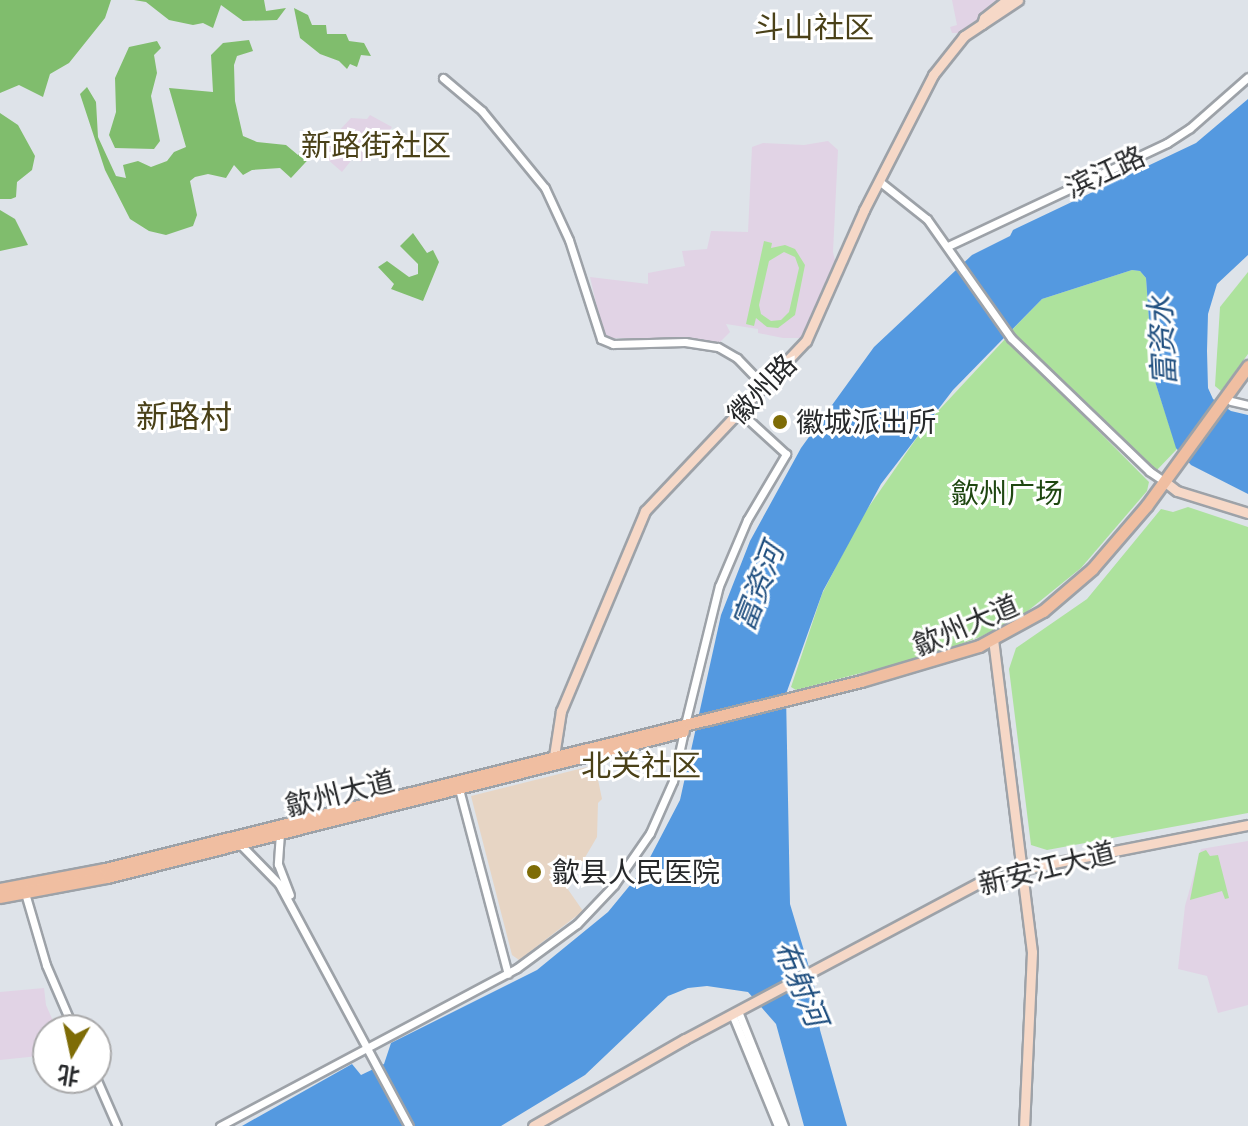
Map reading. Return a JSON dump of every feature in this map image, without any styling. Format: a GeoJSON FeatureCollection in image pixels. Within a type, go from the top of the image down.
{"type":"FeatureCollection","features":[{"type":"Feature","properties":{"kind":"highway"},"geometry":{"type":"LineString","coordinates":[[1226,403],[1248,366]]}},
{"type":"Feature","properties":{"kind":"highway"},"geometry":{"type":"LineString","coordinates":[[1226,403],[1248,377]]}},
{"type":"Feature","properties":{"kind":"highway","name":"歙州大道"},"geometry":{"type":"LineString","coordinates":[[0,897],[280,833],[459,789],[687,727],[933,668],[991,643],[1043,611],[1083,579],[1168,483],[1226,403]]}},
{"type":"Feature","properties":{"kind":"highway","name":"歙州大道"},"geometry":{"type":"LineString","coordinates":[[0,889],[105,869],[554,756],[687,727]]}},
{"type":"Feature","properties":{"kind":"main road","name":"徽州路"},"geometry":{"type":"LineString","coordinates":[[982,24],[984,18],[1007,0]]}},
{"type":"Feature","properties":{"kind":"main road","name":"徽州路"},"geometry":{"type":"LineString","coordinates":[[554,756],[561,711],[641,517],[654,499],[809,336],[879,181],[944,59],[964,36],[1018,0]]}},
{"type":"Feature","properties":{"kind":"main road"},"geometry":{"type":"LineString","coordinates":[[1168,483],[1248,507]]}},
{"type":"Feature","properties":{"kind":"main road"},"geometry":{"type":"LineString","coordinates":[[1168,483],[1248,513]]}},
{"type":"Feature","properties":{"kind":"main road"},"geometry":{"type":"LineString","coordinates":[[991,643],[1033,982],[1021,1126]]}},
{"type":"Feature","properties":{"kind":"main road","name":"新安江大道"},"geometry":{"type":"LineString","coordinates":[[740,1013],[948,897],[1021,873],[1248,827]]}},
{"type":"Feature","properties":{"kind":"main road"},"geometry":{"type":"LineString","coordinates":[[533,1126],[740,1013]]}},
{"type":"Feature","properties":{"kind":"main road"},"geometry":{"type":"LineString","coordinates":[[544,1126],[740,1013]]}},
{"type":"Feature","properties":{"kind":"street","name":"滨江路"},"geometry":{"type":"LineString","coordinates":[[949,247],[1167,143],[1190,128],[1248,77]]}},
{"type":"Feature","properties":{"kind":"street"},"geometry":{"type":"LineString","coordinates":[[443,78],[482,111],[545,188],[569,240],[601,339],[613,344],[685,342],[718,347],[737,358],[764,386]]}},
{"type":"Feature","properties":{"kind":"street"},"geometry":{"type":"LineString","coordinates":[[879,181],[920,212],[949,247],[1011,338],[1149,471],[1168,483]]}},
{"type":"Feature","properties":{"kind":"street"},"geometry":{"type":"LineString","coordinates":[[1226,403],[1248,405]]}},
{"type":"Feature","properties":{"kind":"street"},"geometry":{"type":"LineString","coordinates":[[220,1126],[508,974],[547,949],[577,924],[630,865],[673,781],[721,579],[755,506],[786,454],[740,412]]}},
{"type":"Feature","properties":{"kind":"street"},"geometry":{"type":"LineString","coordinates":[[459,789],[508,974]]}},
{"type":"Feature","properties":{"kind":"street"},"geometry":{"type":"LineString","coordinates":[[280,833],[278,864],[287,889],[368,1046]]}},
{"type":"Feature","properties":{"kind":"street"},"geometry":{"type":"LineString","coordinates":[[239,843],[279,884],[411,1126]]}},
{"type":"Feature","properties":{"kind":"street"},"geometry":{"type":"LineString","coordinates":[[25,893],[46,965],[67,1014]]}},
{"type":"Feature","properties":{"kind":"street"},"geometry":{"type":"LineString","coordinates":[[740,1013],[778,1126]]}},
{"type":"Feature","properties":{"kind":"street"},"geometry":{"type":"LineString","coordinates":[[740,1013],[784,1126]]}},
{"type":"Feature","properties":{"kind":"street"},"geometry":{"type":"LineString","coordinates":[[103,1094],[117,1126]]}},
{"type":"Feature","properties":{"kind":"shaded area"},"geometry":{"type":"Polygon","coordinates":[[[952,0],[1002,0],[962,33],[952,33],[950,27],[957,25],[952,0]]]}},
{"type":"Feature","properties":{"kind":"shaded area"},"geometry":{"type":"Polygon","coordinates":[[[370,115],[392,127],[386,136],[394,142],[382,157],[379,154],[375,158],[369,153],[361,162],[354,157],[342,172],[319,152],[351,118],[367,119],[370,115]]]}},
{"type":"Feature","properties":{"kind":"shaded area"},"geometry":{"type":"Polygon","coordinates":[[[828,141],[838,150],[833,252],[836,265],[806,338],[783,338],[758,333],[758,329],[726,324],[730,332],[719,343],[675,338],[604,338],[590,277],[648,284],[648,273],[685,266],[682,251],[707,249],[711,231],[748,232],[752,147],[763,143],[804,145],[828,141]]]}},
{"type":"Feature","properties":{"kind":"shaded area","name":"歙县人民医院"},"geometry":{"type":"Polygon","coordinates":[[[595,765],[602,799],[598,803],[597,837],[567,888],[583,911],[519,960],[512,955],[471,796],[595,765]]]}},
{"type":"Feature","properties":{"kind":"shaded area"},"geometry":{"type":"Polygon","coordinates":[[[1248,841],[1248,1005],[1218,1013],[1207,976],[1178,969],[1185,906],[1201,849],[1248,841]]]}},
{"type":"Feature","properties":{"kind":"shaded area"},"geometry":{"type":"Polygon","coordinates":[[[44,988],[50,1014],[32,1014],[32,1057],[0,1060],[0,992],[44,988]]]}},
{"type":"Feature","properties":{"kind":"green space"},"geometry":{"type":"Polygon","coordinates":[[[0,0],[111,0],[105,18],[69,63],[50,74],[43,97],[19,85],[0,93],[0,0]]]}},
{"type":"Feature","properties":{"kind":"green space"},"geometry":{"type":"Polygon","coordinates":[[[134,0],[264,0],[266,11],[286,8],[277,20],[243,21],[221,5],[213,28],[203,23],[193,25],[169,20],[146,2],[134,0]]]}},
{"type":"Feature","properties":{"kind":"green space"},"geometry":{"type":"Polygon","coordinates":[[[294,8],[308,15],[312,25],[326,25],[327,34],[346,34],[349,41],[364,43],[371,56],[361,55],[357,67],[350,64],[347,69],[339,61],[320,54],[300,38],[294,8]]]}},
{"type":"Feature","properties":{"kind":"green space"},"geometry":{"type":"Polygon","coordinates":[[[249,40],[253,51],[237,56],[234,65],[235,101],[243,136],[257,142],[286,145],[298,155],[312,145],[317,150],[291,178],[280,168],[252,170],[243,175],[234,165],[226,178],[208,174],[195,177],[190,181],[197,215],[193,226],[166,235],[149,231],[130,219],[105,170],[80,94],[87,87],[96,102],[98,137],[116,176],[126,178],[123,165],[138,161],[151,167],[167,161],[174,152],[186,147],[169,88],[213,92],[211,55],[223,43],[249,40]]]}},
{"type":"Feature","properties":{"kind":"green space"},"geometry":{"type":"Polygon","coordinates":[[[157,41],[161,48],[154,55],[157,73],[151,96],[160,141],[154,149],[115,148],[109,135],[116,112],[115,78],[129,47],[157,41]]]}},
{"type":"Feature","properties":{"kind":"green space"},"geometry":{"type":"Polygon","coordinates":[[[0,113],[18,125],[35,156],[32,170],[17,182],[16,197],[11,199],[0,199],[0,113]]]}},
{"type":"Feature","properties":{"kind":"green space"},"geometry":{"type":"Polygon","coordinates":[[[0,210],[15,219],[28,245],[0,251],[0,210]]]}},
{"type":"Feature","properties":{"kind":"green space"},"geometry":{"type":"Polygon","coordinates":[[[413,233],[427,253],[433,250],[439,262],[423,301],[391,289],[394,284],[378,267],[387,261],[409,277],[418,274],[418,264],[400,246],[413,233]]]}},
{"type":"Feature","properties":{"kind":"green space"},"geometry":{"type":"Polygon","coordinates":[[[764,241],[772,243],[771,248],[785,245],[795,249],[805,265],[795,315],[778,328],[767,327],[756,318],[754,326],[746,324],[764,241]],[[784,252],[769,261],[759,305],[761,314],[771,321],[781,320],[789,312],[799,268],[795,257],[784,252]]]}},
{"type":"Feature","properties":{"kind":"green space"},"geometry":{"type":"Polygon","coordinates":[[[1132,270],[1140,271],[1146,278],[1153,375],[1177,449],[1157,470],[1112,433],[1010,332],[1042,299],[1132,270]]]}},
{"type":"Feature","properties":{"kind":"green space"},"geometry":{"type":"Polygon","coordinates":[[[1248,272],[1248,354],[1221,391],[1215,386],[1220,307],[1248,272]]]}},
{"type":"Feature","properties":{"kind":"green space","name":"歙州广场"},"geometry":{"type":"Polygon","coordinates":[[[1006,338],[1149,482],[1147,491],[1081,568],[1024,614],[980,637],[934,654],[796,690],[791,687],[822,594],[861,518],[927,423],[1006,338]]]}},
{"type":"Feature","properties":{"kind":"green space"},"geometry":{"type":"Polygon","coordinates":[[[1188,507],[1248,527],[1248,813],[1047,850],[1031,845],[1009,669],[1016,648],[1087,599],[1161,509],[1173,512],[1188,507]]]}},
{"type":"Feature","properties":{"kind":"green space"},"geometry":{"type":"Polygon","coordinates":[[[1206,850],[1210,856],[1218,855],[1229,898],[1225,899],[1222,891],[1190,900],[1199,853],[1206,850]]]}},
{"type":"Feature","properties":{"kind":"water"},"geometry":{"type":"Polygon","coordinates":[[[1248,99],[1248,255],[1217,284],[1208,314],[1207,351],[1208,388],[1213,399],[1231,411],[1248,415],[1248,494],[1191,465],[1176,448],[1153,375],[1146,278],[1140,271],[1132,270],[1042,299],[953,390],[881,484],[823,591],[786,694],[790,904],[814,984],[820,1030],[847,1126],[804,1126],[776,1024],[748,992],[707,986],[688,988],[668,996],[585,1075],[501,1126],[242,1126],[352,1064],[361,1075],[384,1064],[391,1043],[537,970],[608,912],[645,867],[680,800],[721,615],[750,541],[801,448],[874,347],[972,255],[1010,236],[1013,230],[1196,143],[1248,99]]]}},
{"type":"Feature","properties":{"kind":"place","name":"徽城派出所"},"geometry":{"type":"Point","coordinates":[780,422]}},
{"type":"Feature","properties":{"kind":"place","name":"歙县人民医院"},"geometry":{"type":"Point","coordinates":[534,872]}},
{"type":"Feature","properties":{"kind":"district","name":"斗山社区"},"geometry":{"type":"Point","coordinates":[814,27]}},
{"type":"Feature","properties":{"kind":"district","name":"新路街社区"},"geometry":{"type":"Point","coordinates":[376,145]}},
{"type":"Feature","properties":{"kind":"district","name":"新路村"},"geometry":{"type":"Point","coordinates":[184,416]}},
{"type":"Feature","properties":{"kind":"district","name":"北关社区"},"geometry":{"type":"Point","coordinates":[641,765]}},
{"type":"Feature","properties":{"kind":"water label","name":"富资水"},"geometry":{"type":"Point","coordinates":[1162,341]}},
{"type":"Feature","properties":{"kind":"water label","name":"富资河"},"geometry":{"type":"Point","coordinates":[758,587]}},
{"type":"Feature","properties":{"kind":"water label","name":"布射河"},"geometry":{"type":"Point","coordinates":[801,983]}}]}
